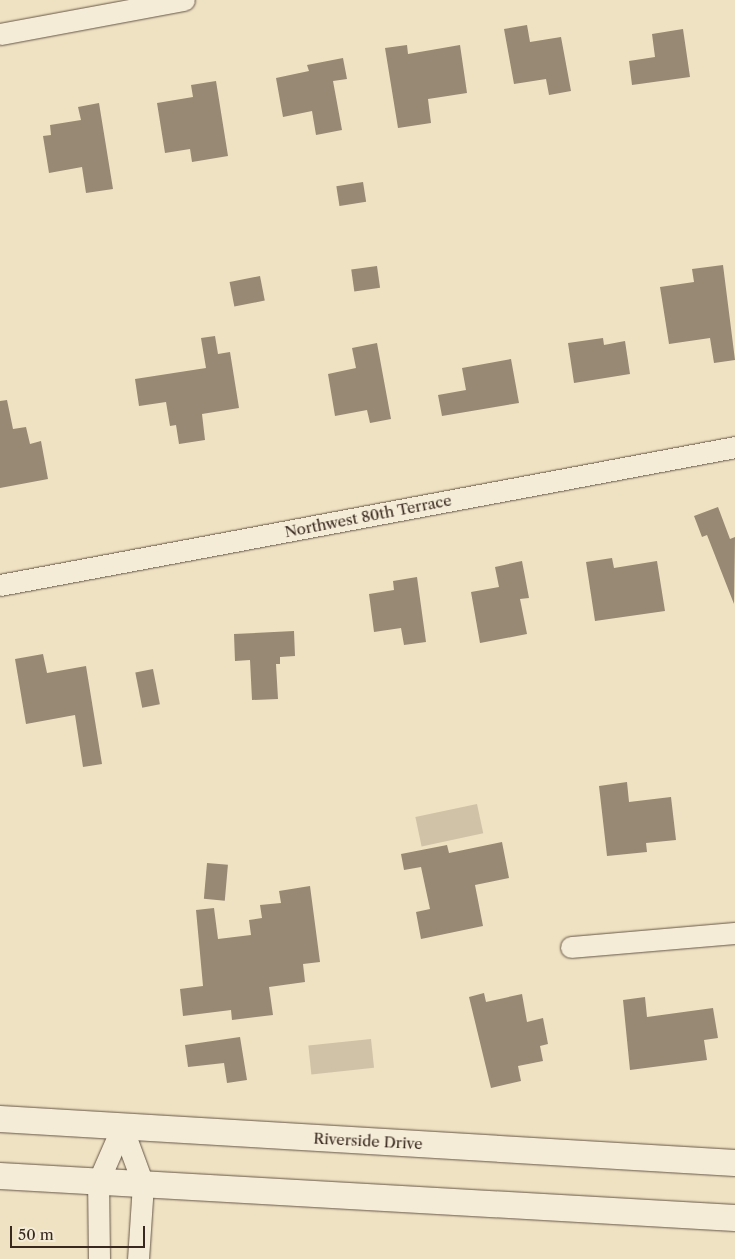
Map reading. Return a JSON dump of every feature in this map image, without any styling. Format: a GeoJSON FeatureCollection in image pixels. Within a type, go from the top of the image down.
{"type":"FeatureCollection","features":[{"type":"Feature","properties":{"kind":"street"},"geometry":{"type":"LineString","coordinates":[[0,34],[184,0]]}},
{"type":"Feature","properties":{"kind":"street","name":"Northwest 80th Terrace"},"geometry":{"type":"LineString","coordinates":[[0,585],[735,447]]}},
{"type":"Feature","properties":{"kind":"street"},"geometry":{"type":"LineString","coordinates":[[571,947],[735,933]]}},
{"type":"Feature","properties":{"kind":"street","name":"Riverside Drive"},"geometry":{"type":"LineString","coordinates":[[0,1119],[735,1163]]}},
{"type":"Feature","properties":{"kind":"street"},"geometry":{"type":"LineString","coordinates":[[96,1256],[98,1182],[122,1127]]}},
{"type":"Feature","properties":{"kind":"street"},"geometry":{"type":"LineString","coordinates":[[122,1127],[143,1184],[138,1259]]}},
{"type":"Feature","properties":{"kind":"street"},"geometry":{"type":"LineString","coordinates":[[0,1176],[735,1218]]}},
{"type":"Feature","properties":{"kind":"shaded area"},"geometry":{"type":"Polygon","coordinates":[[[477,804],[483,833],[422,846],[415,817],[477,804]]]}},
{"type":"Feature","properties":{"kind":"shaded area"},"geometry":{"type":"Polygon","coordinates":[[[371,1039],[374,1068],[311,1074],[308,1046],[371,1039]]]}},
{"type":"Feature","properties":{"kind":"building"},"geometry":{"type":"Polygon","coordinates":[[[527,25],[530,42],[561,37],[571,91],[549,95],[546,79],[514,84],[504,29],[527,25]]]}},
{"type":"Feature","properties":{"kind":"building"},"geometry":{"type":"Polygon","coordinates":[[[683,29],[690,77],[632,85],[629,61],[655,57],[652,34],[683,29]]]}},
{"type":"Feature","properties":{"kind":"building"},"geometry":{"type":"Polygon","coordinates":[[[407,45],[408,54],[460,45],[467,93],[428,99],[431,123],[398,128],[385,48],[407,45]]]}},
{"type":"Feature","properties":{"kind":"building"},"geometry":{"type":"Polygon","coordinates":[[[343,58],[347,79],[333,81],[342,130],[316,135],[312,111],[283,117],[276,78],[309,71],[307,65],[343,58]]]}},
{"type":"Feature","properties":{"kind":"building"},"geometry":{"type":"Polygon","coordinates":[[[216,81],[228,156],[192,162],[190,149],[165,153],[157,103],[193,97],[191,85],[216,81]]]}},
{"type":"Feature","properties":{"kind":"building"},"geometry":{"type":"Polygon","coordinates":[[[99,103],[113,189],[86,193],[82,167],[49,173],[43,136],[51,135],[50,125],[81,120],[78,107],[99,103]]]}},
{"type":"Feature","properties":{"kind":"building"},"geometry":{"type":"Polygon","coordinates":[[[363,182],[366,202],[339,206],[336,186],[363,182]]]}},
{"type":"Feature","properties":{"kind":"building"},"geometry":{"type":"Polygon","coordinates":[[[723,265],[735,360],[714,363],[710,338],[669,344],[660,287],[694,282],[692,269],[723,265]]]}},
{"type":"Feature","properties":{"kind":"building"},"geometry":{"type":"Polygon","coordinates":[[[377,266],[380,288],[354,291],[351,270],[377,266]]]}},
{"type":"Feature","properties":{"kind":"building"},"geometry":{"type":"Polygon","coordinates":[[[260,276],[265,301],[234,306],[230,282],[260,276]]]}},
{"type":"Feature","properties":{"kind":"building"},"geometry":{"type":"Polygon","coordinates":[[[215,336],[218,354],[230,352],[239,408],[202,414],[205,440],[179,444],[176,425],[170,426],[166,402],[139,406],[135,379],[206,368],[201,338],[215,336]]]}},
{"type":"Feature","properties":{"kind":"building"},"geometry":{"type":"Polygon","coordinates":[[[603,338],[604,345],[625,341],[630,374],[574,383],[568,343],[603,338]]]}},
{"type":"Feature","properties":{"kind":"building"},"geometry":{"type":"Polygon","coordinates":[[[377,343],[391,419],[370,423],[367,410],[335,416],[328,374],[356,368],[352,348],[377,343]]]}},
{"type":"Feature","properties":{"kind":"building"},"geometry":{"type":"Polygon","coordinates":[[[511,359],[519,403],[442,416],[438,395],[466,390],[462,368],[511,359]]]}},
{"type":"Feature","properties":{"kind":"building"},"geometry":{"type":"Polygon","coordinates":[[[7,400],[13,429],[26,427],[30,444],[41,441],[48,479],[0,488],[0,401],[7,400]]]}},
{"type":"Feature","properties":{"kind":"building"},"geometry":{"type":"Polygon","coordinates":[[[718,507],[730,539],[735,537],[734,604],[707,535],[702,537],[694,516],[718,507]]]}},
{"type":"Feature","properties":{"kind":"building"},"geometry":{"type":"Polygon","coordinates":[[[612,558],[614,568],[657,561],[665,611],[595,621],[586,562],[612,558]]]}},
{"type":"Feature","properties":{"kind":"building"},"geometry":{"type":"Polygon","coordinates":[[[522,561],[529,598],[520,599],[527,634],[480,643],[471,592],[499,587],[495,567],[522,561]]]}},
{"type":"Feature","properties":{"kind":"building"},"geometry":{"type":"Polygon","coordinates":[[[417,577],[426,642],[404,645],[401,628],[374,632],[369,594],[394,590],[393,581],[417,577]]]}},
{"type":"Feature","properties":{"kind":"building"},"geometry":{"type":"Polygon","coordinates":[[[294,631],[295,656],[280,657],[280,664],[276,664],[278,699],[252,700],[250,660],[235,661],[234,634],[294,631]]]}},
{"type":"Feature","properties":{"kind":"building"},"geometry":{"type":"Polygon","coordinates":[[[43,654],[47,673],[86,666],[102,764],[83,767],[75,715],[26,724],[15,659],[43,654]]]}},
{"type":"Feature","properties":{"kind":"building"},"geometry":{"type":"Polygon","coordinates":[[[153,669],[160,704],[142,708],[135,672],[153,669]]]}},
{"type":"Feature","properties":{"kind":"building"},"geometry":{"type":"Polygon","coordinates":[[[627,782],[629,802],[671,797],[676,840],[646,843],[647,852],[607,856],[599,786],[627,782]]]}},
{"type":"Feature","properties":{"kind":"building"},"geometry":{"type":"Polygon","coordinates":[[[502,842],[509,878],[475,885],[483,926],[421,939],[416,912],[430,909],[421,867],[404,870],[401,854],[447,845],[449,853],[502,842]]]}},
{"type":"Feature","properties":{"kind":"building"},"geometry":{"type":"Polygon","coordinates":[[[207,863],[228,865],[225,901],[204,899],[207,863]]]}},
{"type":"Feature","properties":{"kind":"building"},"geometry":{"type":"Polygon","coordinates":[[[310,886],[320,962],[303,964],[305,982],[269,987],[273,1015],[232,1020],[231,1010],[183,1016],[180,989],[203,986],[196,910],[214,908],[218,939],[251,935],[249,920],[262,918],[260,905],[281,903],[279,891],[310,886]]]}},
{"type":"Feature","properties":{"kind":"building"},"geometry":{"type":"Polygon","coordinates":[[[484,993],[486,1002],[522,994],[527,1022],[543,1018],[548,1044],[540,1046],[543,1061],[518,1066],[521,1081],[491,1088],[469,997],[484,993]]]}},
{"type":"Feature","properties":{"kind":"building"},"geometry":{"type":"Polygon","coordinates":[[[645,997],[647,1017],[713,1008],[718,1038],[704,1040],[707,1060],[630,1070],[623,1000],[645,997]]]}},
{"type":"Feature","properties":{"kind":"building"},"geometry":{"type":"Polygon","coordinates":[[[240,1037],[247,1080],[227,1083],[224,1063],[188,1067],[185,1045],[240,1037]]]}}]}
